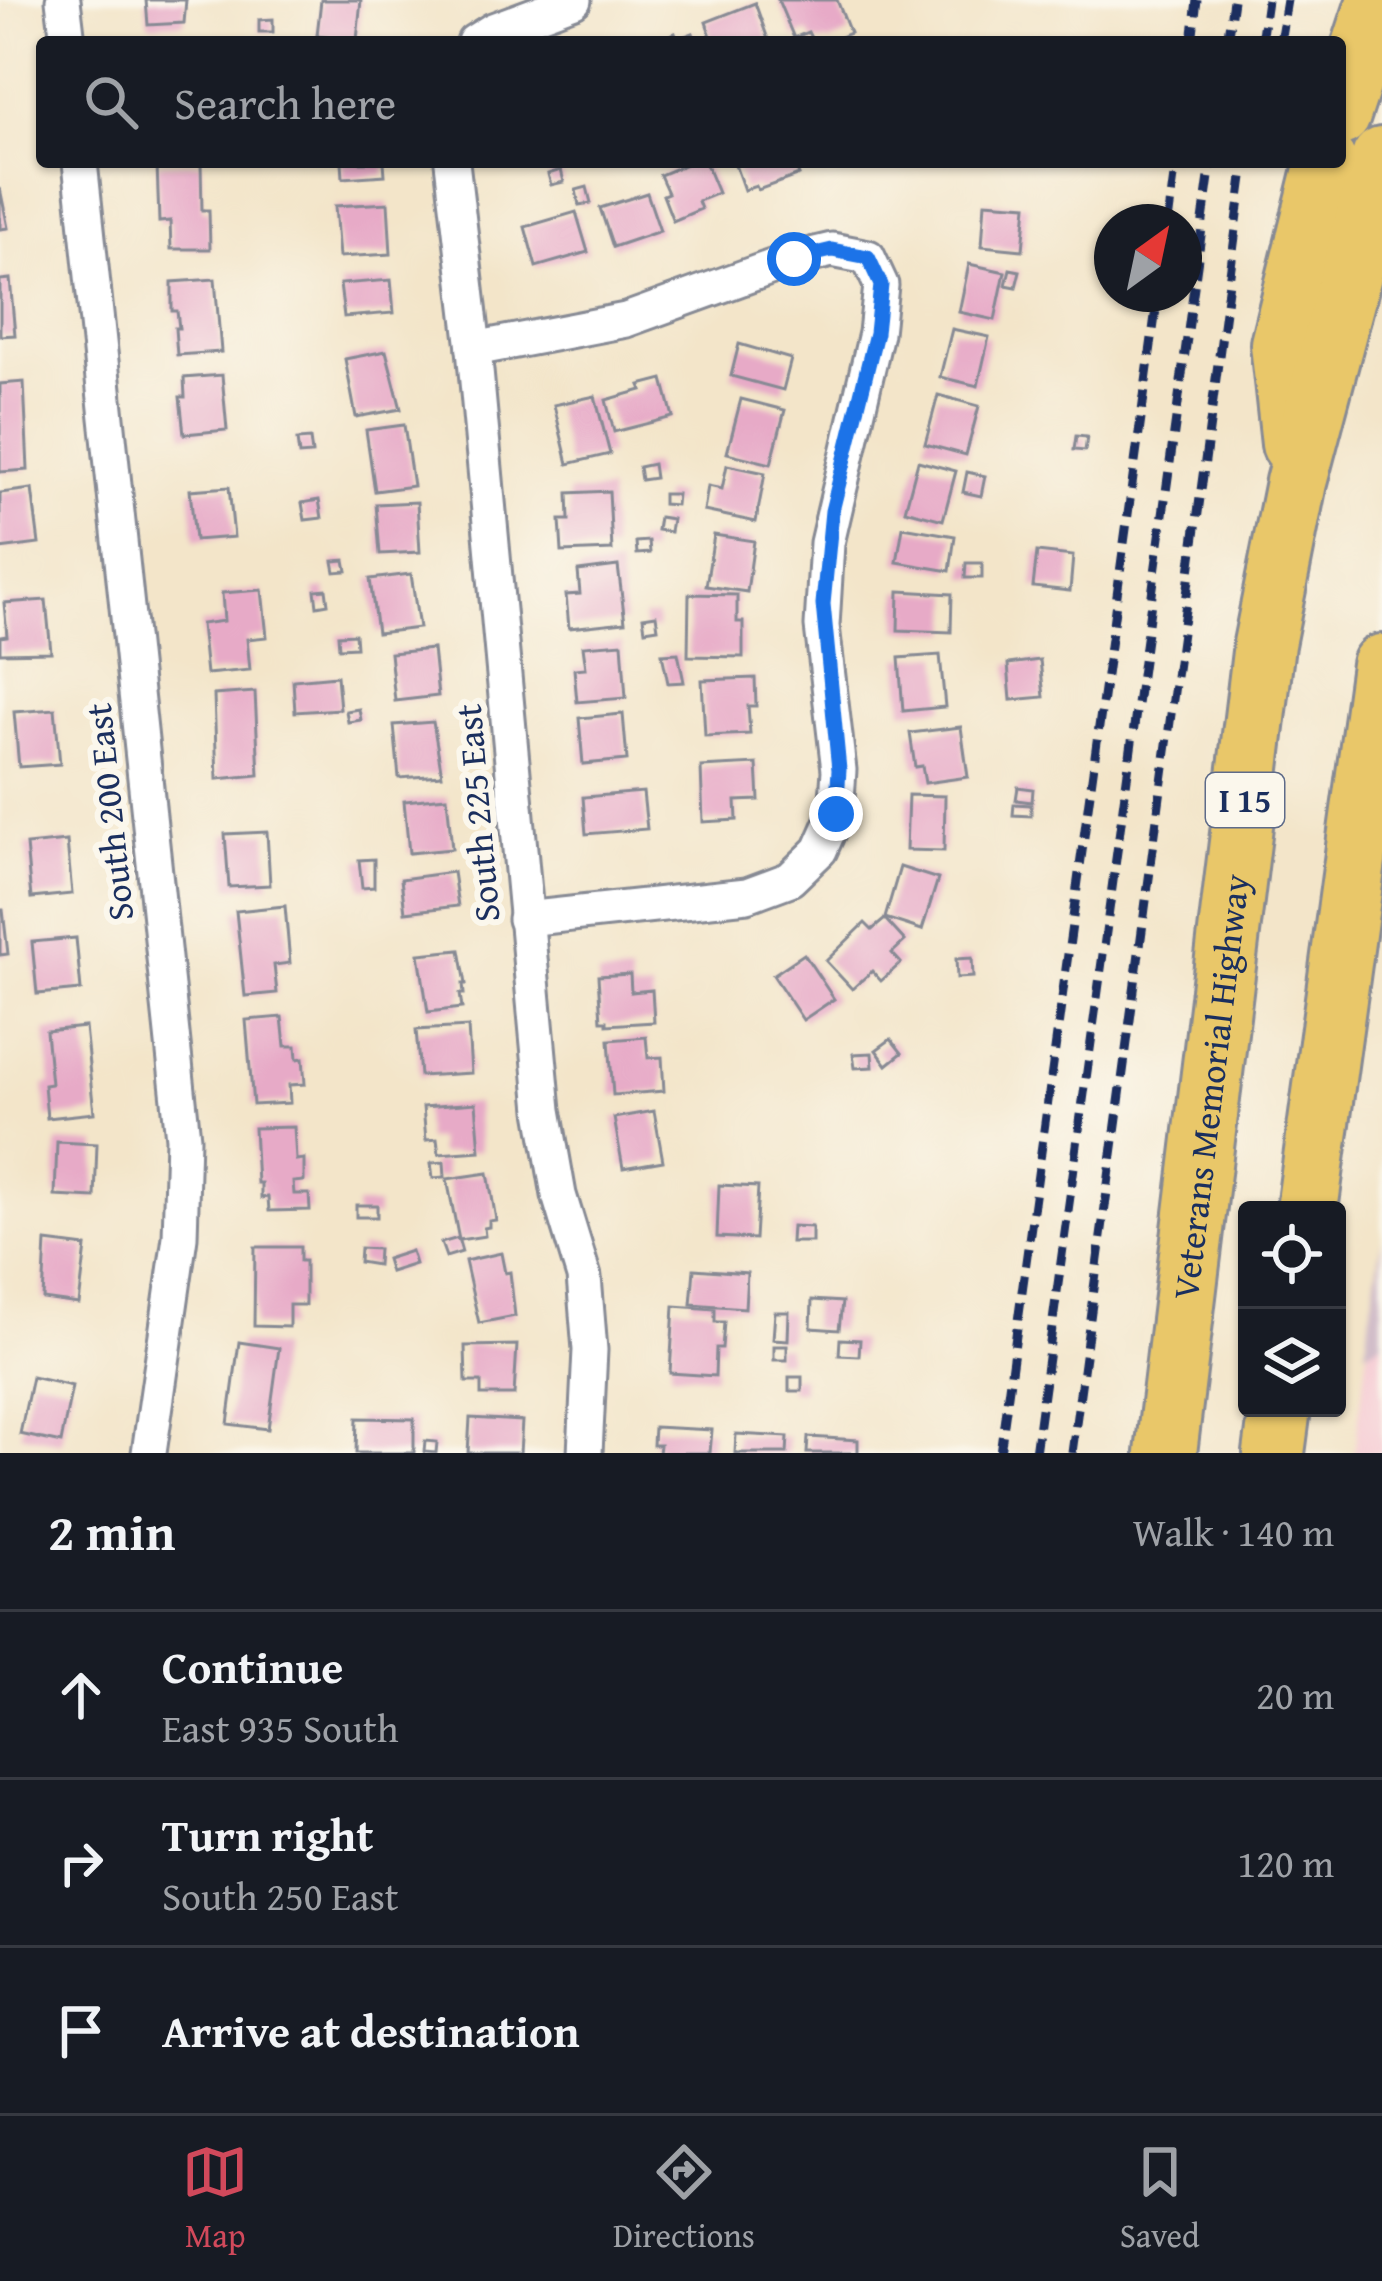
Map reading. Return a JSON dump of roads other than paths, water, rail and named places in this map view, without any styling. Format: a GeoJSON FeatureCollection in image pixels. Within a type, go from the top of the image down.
{"type":"FeatureCollection","features":[{"type":"Feature","properties":{"kind":"highway"},"geometry":{"type":"LineString","coordinates":[[1346,97],[1378,0]]}},
{"type":"Feature","properties":{"kind":"highway","name":"Veterans Memorial Highway"},"geometry":{"type":"LineString","coordinates":[[1166,1453],[1264,644],[1296,482],[1382,158]]}},
{"type":"Feature","properties":{"kind":"highway"},"geometry":{"type":"LineString","coordinates":[[1296,482],[1281,344],[1325,168]]}},
{"type":"Feature","properties":{"kind":"highway"},"geometry":{"type":"LineString","coordinates":[[1308,1201],[1382,665]]}},
{"type":"Feature","properties":{"kind":"highway"},"geometry":{"type":"LineString","coordinates":[[1274,1453],[1279,1417]]}},
{"type":"Feature","properties":{"kind":"street"},"geometry":{"type":"LineString","coordinates":[[63,0],[67,36]]}},
{"type":"Feature","properties":{"kind":"street"},"geometry":{"type":"LineString","coordinates":[[484,36],[574,0]]}},
{"type":"Feature","properties":{"kind":"street","name":"South 200 East"},"geometry":{"type":"LineString","coordinates":[[81,168],[183,1138],[180,1237],[148,1453]]}},
{"type":"Feature","properties":{"kind":"street","name":"South 225 East"},"geometry":{"type":"LineString","coordinates":[[453,168],[474,349],[544,1109],[560,1195],[584,1277],[590,1350],[585,1453]]}},
{"type":"Feature","properties":{"kind":"street"},"geometry":{"type":"LineString","coordinates":[[474,349],[626,320],[794,259],[832,250],[868,257],[881,285],[876,333],[827,543],[822,626],[839,770],[836,814],[820,850],[790,879],[747,896],[525,919]]}},
{"type":"Feature","properties":{"kind":"railway"},"geometry":{"type":"LineString","coordinates":[[1193,36],[1197,0]]}},
{"type":"Feature","properties":{"kind":"railway"},"geometry":{"type":"LineString","coordinates":[[1228,36],[1233,0]]}},
{"type":"Feature","properties":{"kind":"railway"},"geometry":{"type":"LineString","coordinates":[[1262,36],[1267,0]]}},
{"type":"Feature","properties":{"kind":"railway"},"geometry":{"type":"LineString","coordinates":[[1281,36],[1287,0]]}},
{"type":"Feature","properties":{"kind":"railway"},"geometry":{"type":"LineString","coordinates":[[1170,204],[1175,168]]}},
{"type":"Feature","properties":{"kind":"railway"},"geometry":{"type":"LineString","coordinates":[[1035,1453],[1210,168]]}},
{"type":"Feature","properties":{"kind":"railway"},"geometry":{"type":"LineString","coordinates":[[1072,1453],[1244,168]]}},
{"type":"Feature","properties":{"kind":"railway"},"geometry":{"type":"LineString","coordinates":[[1000,1453],[1156,312]]}}]}
